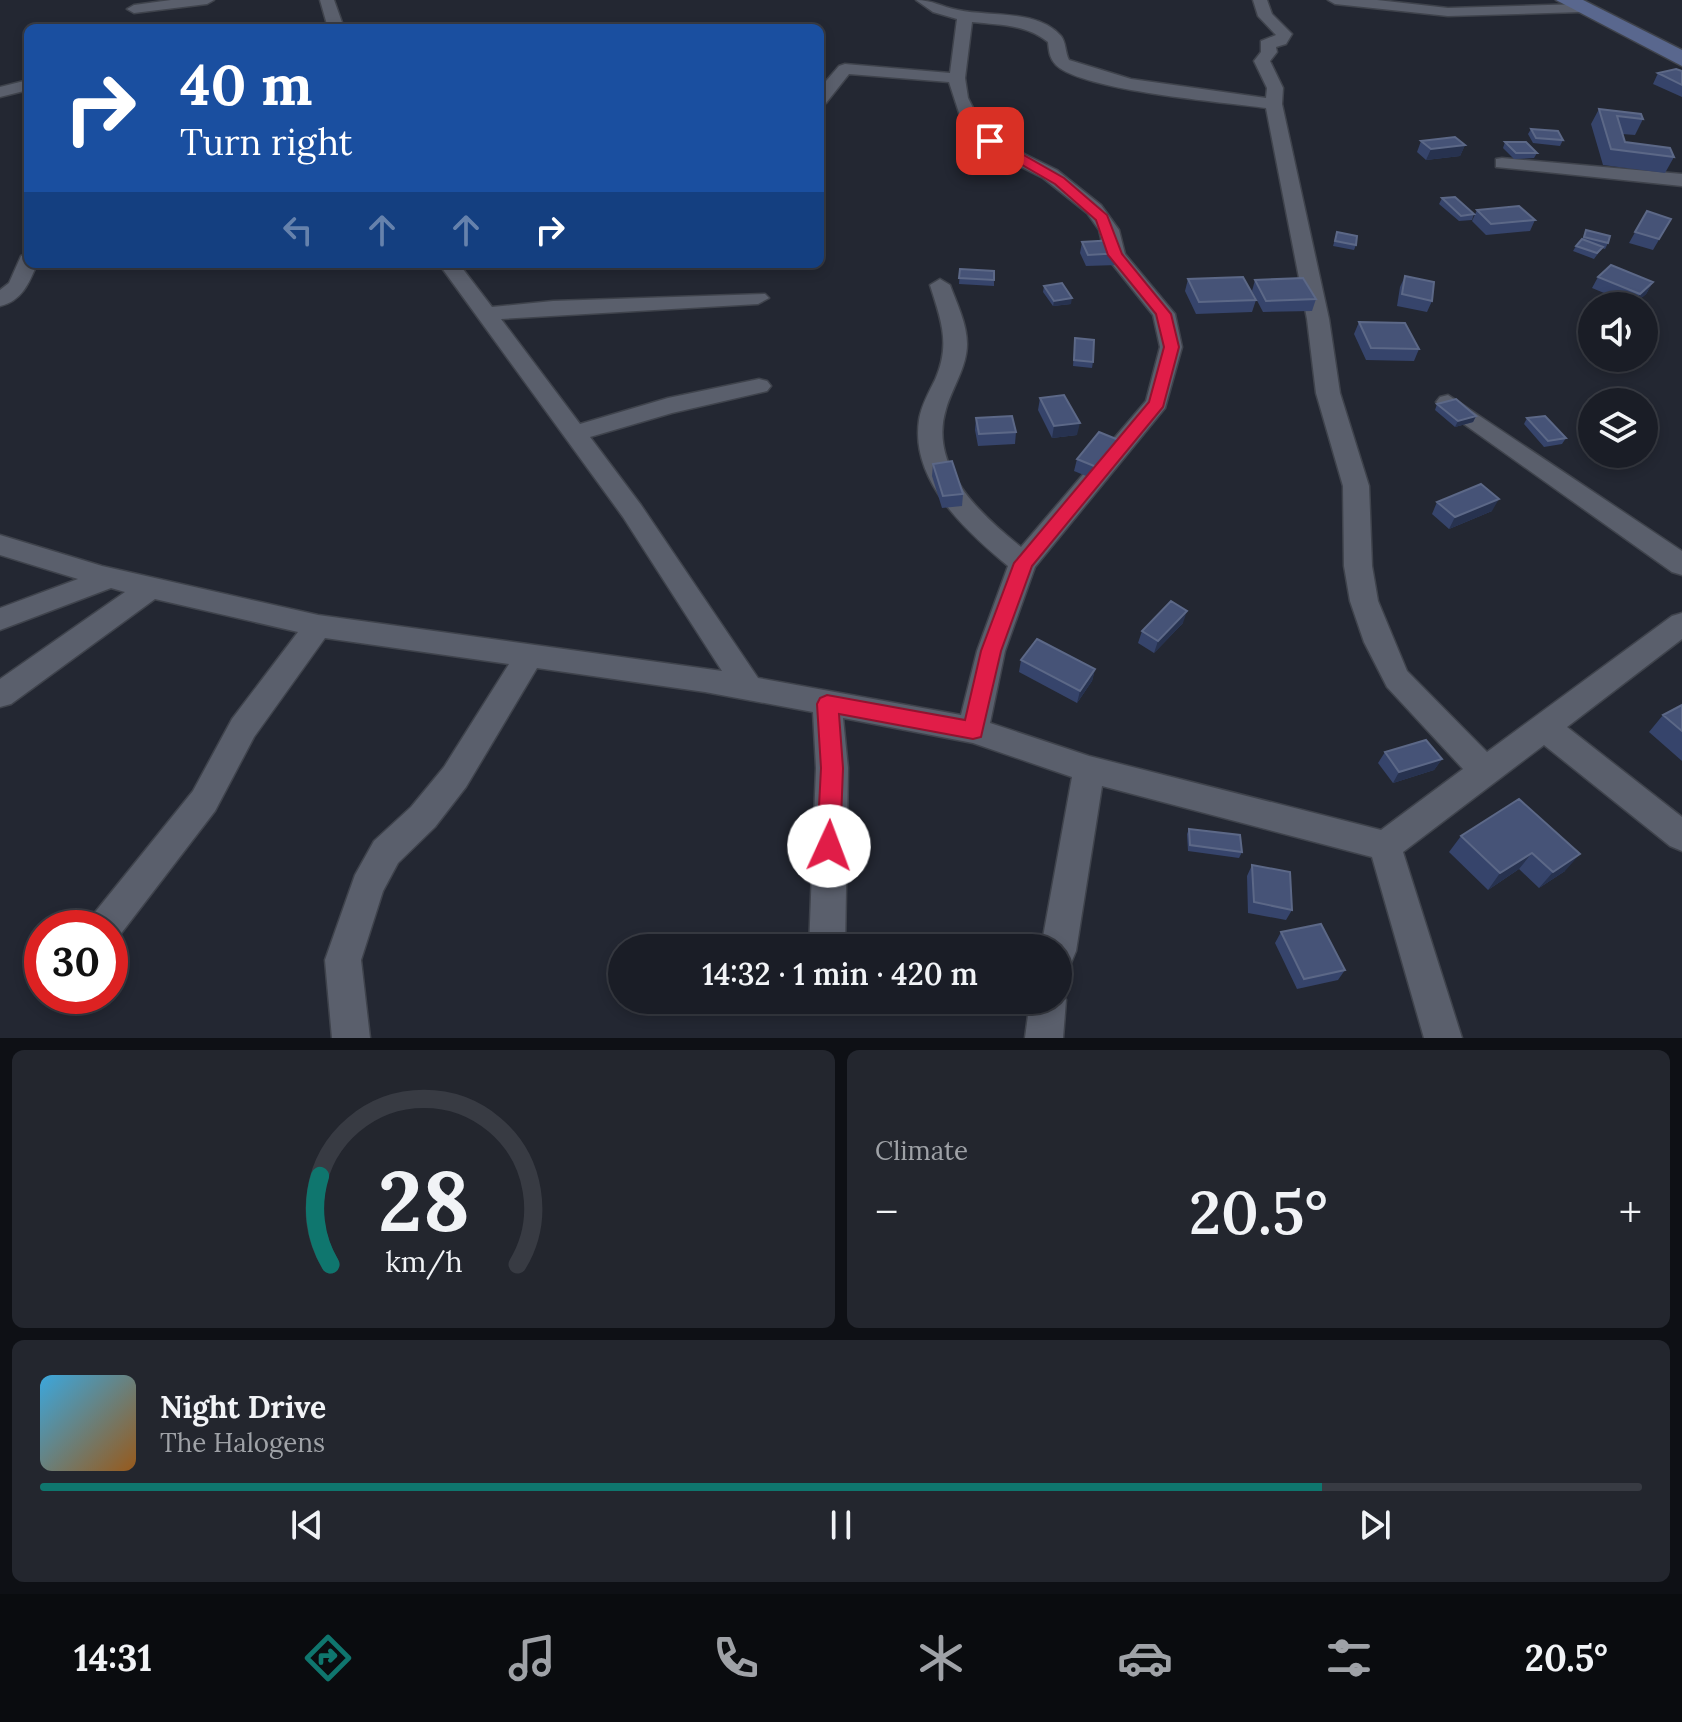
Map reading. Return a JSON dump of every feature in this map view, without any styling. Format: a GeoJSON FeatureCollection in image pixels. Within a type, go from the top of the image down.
{"type":"FeatureCollection","features":[{"type":"Feature","properties":{"kind":"main road"},"geometry":{"type":"LineString","coordinates":[[1574,4],[1682,59]]}},
{"type":"Feature","properties":{"kind":"street"},"geometry":{"type":"LineString","coordinates":[[134,9],[207,0]]}},
{"type":"Feature","properties":{"kind":"street"},"geometry":{"type":"LineString","coordinates":[[327,0],[335,24]]}},
{"type":"Feature","properties":{"kind":"street"},"geometry":{"type":"LineString","coordinates":[[923,0],[934,8],[965,17],[1041,29],[1056,40],[1057,56],[1063,63],[1093,76],[1274,104]]}},
{"type":"Feature","properties":{"kind":"street"},"geometry":{"type":"LineString","coordinates":[[1260,0],[1265,16],[1284,34],[1281,41],[1267,44],[1269,52],[1262,61],[1275,88],[1274,104],[1318,319],[1328,393],[1356,486],[1358,566],[1364,601],[1378,642],[1397,679],[1485,771]]}},
{"type":"Feature","properties":{"kind":"street"},"geometry":{"type":"LineString","coordinates":[[1335,0],[1448,12],[1574,4]]}},
{"type":"Feature","properties":{"kind":"street"},"geometry":{"type":"LineString","coordinates":[[965,17],[957,78],[960,98],[979,131],[998,148],[1059,181],[1102,218],[1115,255],[1155,301],[1169,328],[1171,347],[1157,403],[1023,563],[991,651],[973,730]]}},
{"type":"Feature","properties":{"kind":"street"},"geometry":{"type":"LineString","coordinates":[[824,94],[845,69],[957,78]]}},
{"type":"Feature","properties":{"kind":"street"},"geometry":{"type":"LineString","coordinates":[[0,92],[24,86]]}},
{"type":"Feature","properties":{"kind":"street"},"geometry":{"type":"LineString","coordinates":[[1502,163],[1682,180]]}},
{"type":"Feature","properties":{"kind":"street"},"geometry":{"type":"LineString","coordinates":[[0,300],[18,286],[25,268]]}},
{"type":"Feature","properties":{"kind":"street"},"geometry":{"type":"LineString","coordinates":[[452,268],[672,568],[714,640],[750,690]]}},
{"type":"Feature","properties":{"kind":"street"},"geometry":{"type":"LineString","coordinates":[[940,285],[956,349],[938,392],[930,423],[935,458],[967,514],[1023,563]]}},
{"type":"Feature","properties":{"kind":"street"},"geometry":{"type":"LineString","coordinates":[[485,314],[758,298]]}},
{"type":"Feature","properties":{"kind":"street"},"geometry":{"type":"LineString","coordinates":[[500,335],[565,307]]}},
{"type":"Feature","properties":{"kind":"street"},"geometry":{"type":"LineString","coordinates":[[573,434],[668,406],[759,386]]}},
{"type":"Feature","properties":{"kind":"street"},"geometry":{"type":"LineString","coordinates":[[1448,402],[1682,565]]}},
{"type":"Feature","properties":{"kind":"street"},"geometry":{"type":"LineString","coordinates":[[0,545],[110,578],[318,626],[530,655],[973,730],[1089,769],[1385,846]]}},
{"type":"Feature","properties":{"kind":"street"},"geometry":{"type":"LineString","coordinates":[[0,619],[110,578]]}},
{"type":"Feature","properties":{"kind":"street"},"geometry":{"type":"LineString","coordinates":[[0,695],[153,586]]}},
{"type":"Feature","properties":{"kind":"street"},"geometry":{"type":"LineString","coordinates":[[1385,846],[1682,624]]}},
{"type":"Feature","properties":{"kind":"street"},"geometry":{"type":"LineString","coordinates":[[117,910],[163,848],[204,801],[243,728],[318,626]]}},
{"type":"Feature","properties":{"kind":"street"},"geometry":{"type":"LineString","coordinates":[[351,1038],[343,960],[367,886],[386,852],[423,817],[455,777],[530,655]]}},
{"type":"Feature","properties":{"kind":"street"},"geometry":{"type":"LineString","coordinates":[[827,704],[832,768],[827,934]]}},
{"type":"Feature","properties":{"kind":"street"},"geometry":{"type":"LineString","coordinates":[[1544,727],[1682,836]]}},
{"type":"Feature","properties":{"kind":"street"},"geometry":{"type":"LineString","coordinates":[[1061,934],[1089,769]]}},
{"type":"Feature","properties":{"kind":"street"},"geometry":{"type":"LineString","coordinates":[[1385,846],[1443,1038]]}},
{"type":"Feature","properties":{"kind":"street"},"geometry":{"type":"LineString","coordinates":[[1044,1038],[1047,1014]]}},
{"type":"Feature","properties":{"kind":"building"},"geometry":{"type":"Polygon","coordinates":[[[1676,69],[1682,71],[1682,85],[1658,73],[1676,69]]]}},
{"type":"Feature","properties":{"kind":"building"},"geometry":{"type":"Polygon","coordinates":[[[1599,109],[1641,114],[1643,119],[1617,116],[1625,142],[1670,148],[1674,157],[1611,149],[1599,109]]]}},
{"type":"Feature","properties":{"kind":"building"},"geometry":{"type":"Polygon","coordinates":[[[1531,129],[1558,131],[1563,140],[1536,138],[1531,129]]]}},
{"type":"Feature","properties":{"kind":"building"},"geometry":{"type":"Polygon","coordinates":[[[1455,137],[1465,145],[1431,149],[1421,141],[1455,137]]]}},
{"type":"Feature","properties":{"kind":"building"},"geometry":{"type":"Polygon","coordinates":[[[1505,142],[1526,142],[1537,153],[1516,153],[1505,142]]]}},
{"type":"Feature","properties":{"kind":"building"},"geometry":{"type":"Polygon","coordinates":[[[1455,197],[1474,214],[1461,216],[1442,198],[1455,197]]]}},
{"type":"Feature","properties":{"kind":"building"},"geometry":{"type":"Polygon","coordinates":[[[1519,206],[1535,220],[1491,224],[1477,210],[1519,206]]]}},
{"type":"Feature","properties":{"kind":"building"},"geometry":{"type":"Polygon","coordinates":[[[1647,211],[1671,219],[1659,239],[1635,232],[1647,211]]]}},
{"type":"Feature","properties":{"kind":"building"},"geometry":{"type":"Polygon","coordinates":[[[1586,230],[1610,236],[1608,243],[1584,237],[1586,230]]]}},
{"type":"Feature","properties":{"kind":"building"},"geometry":{"type":"Polygon","coordinates":[[[1337,232],[1357,236],[1356,245],[1335,241],[1337,232]]]}},
{"type":"Feature","properties":{"kind":"building"},"geometry":{"type":"Polygon","coordinates":[[[1582,239],[1603,247],[1597,253],[1576,246],[1582,239]]]}},
{"type":"Feature","properties":{"kind":"building"},"geometry":{"type":"Polygon","coordinates":[[[1115,240],[1121,253],[1088,255],[1082,242],[1115,240]]]}},
{"type":"Feature","properties":{"kind":"building"},"geometry":{"type":"Polygon","coordinates":[[[1611,265],[1653,282],[1642,292],[1635,292],[1598,277],[1611,265]]]}},
{"type":"Feature","properties":{"kind":"building"},"geometry":{"type":"Polygon","coordinates":[[[960,269],[994,271],[994,280],[959,278],[960,269]]]}},
{"type":"Feature","properties":{"kind":"building"},"geometry":{"type":"Polygon","coordinates":[[[1405,276],[1434,282],[1432,301],[1402,294],[1405,276]]]}},
{"type":"Feature","properties":{"kind":"building"},"geometry":{"type":"Polygon","coordinates":[[[1243,277],[1256,300],[1199,302],[1188,279],[1243,277]]]}},
{"type":"Feature","properties":{"kind":"building"},"geometry":{"type":"Polygon","coordinates":[[[1303,278],[1316,299],[1266,301],[1255,280],[1303,278]]]}},
{"type":"Feature","properties":{"kind":"building"},"geometry":{"type":"Polygon","coordinates":[[[1062,283],[1072,298],[1054,301],[1044,286],[1062,283]]]}},
{"type":"Feature","properties":{"kind":"building"},"geometry":{"type":"Polygon","coordinates":[[[1359,322],[1405,323],[1419,349],[1371,348],[1359,322]]]}},
{"type":"Feature","properties":{"kind":"building"},"geometry":{"type":"Polygon","coordinates":[[[1075,338],[1094,340],[1093,362],[1074,360],[1075,338]]]}},
{"type":"Feature","properties":{"kind":"building"},"geometry":{"type":"Polygon","coordinates":[[[1064,395],[1080,423],[1054,426],[1040,398],[1064,395]]]}},
{"type":"Feature","properties":{"kind":"building"},"geometry":{"type":"Polygon","coordinates":[[[1456,399],[1476,416],[1458,421],[1437,404],[1456,399]]]}},
{"type":"Feature","properties":{"kind":"building"},"geometry":{"type":"Polygon","coordinates":[[[1012,416],[1016,432],[979,434],[976,418],[1012,416]]]}},
{"type":"Feature","properties":{"kind":"building"},"geometry":{"type":"Polygon","coordinates":[[[1545,416],[1566,438],[1548,441],[1527,418],[1545,416]]]}},
{"type":"Feature","properties":{"kind":"building"},"geometry":{"type":"Polygon","coordinates":[[[1099,432],[1121,441],[1099,468],[1077,459],[1099,432]]]}},
{"type":"Feature","properties":{"kind":"building"},"geometry":{"type":"Polygon","coordinates":[[[952,461],[963,494],[943,496],[933,464],[952,461]]]}},
{"type":"Feature","properties":{"kind":"building"},"geometry":{"type":"Polygon","coordinates":[[[1481,484],[1499,499],[1455,517],[1437,502],[1481,484]]]}},
{"type":"Feature","properties":{"kind":"building"},"geometry":{"type":"Polygon","coordinates":[[[1171,601],[1187,611],[1158,641],[1142,631],[1171,601]]]}},
{"type":"Feature","properties":{"kind":"building"},"geometry":{"type":"Polygon","coordinates":[[[1037,639],[1095,669],[1080,691],[1021,660],[1037,639]]]}},
{"type":"Feature","properties":{"kind":"building"},"geometry":{"type":"Polygon","coordinates":[[[1682,705],[1682,731],[1663,715],[1682,705]]]}},
{"type":"Feature","properties":{"kind":"building"},"geometry":{"type":"Polygon","coordinates":[[[1426,740],[1442,759],[1399,772],[1385,752],[1426,740]]]}},
{"type":"Feature","properties":{"kind":"building"},"geometry":{"type":"Polygon","coordinates":[[[1519,799],[1580,854],[1553,872],[1532,853],[1500,873],[1461,836],[1519,799]]]}},
{"type":"Feature","properties":{"kind":"building"},"geometry":{"type":"Polygon","coordinates":[[[1189,829],[1240,835],[1242,852],[1190,845],[1189,829]]]}},
{"type":"Feature","properties":{"kind":"building"},"geometry":{"type":"Polygon","coordinates":[[[1252,865],[1290,872],[1292,910],[1254,902],[1252,865]]]}},
{"type":"Feature","properties":{"kind":"building"},"geometry":{"type":"Polygon","coordinates":[[[1321,924],[1345,970],[1304,979],[1281,932],[1321,924]]]}},
{"type":"Feature","properties":{"kind":"route"},"geometry":{"type":"LineString","coordinates":[[829,846],[832,768],[827,704],[973,730],[991,651],[1023,563],[1066,516],[1157,403],[1171,347],[1164,314],[1115,255],[1109,230],[1102,218],[1050,174],[1019,160],[990,141]]}}]}
